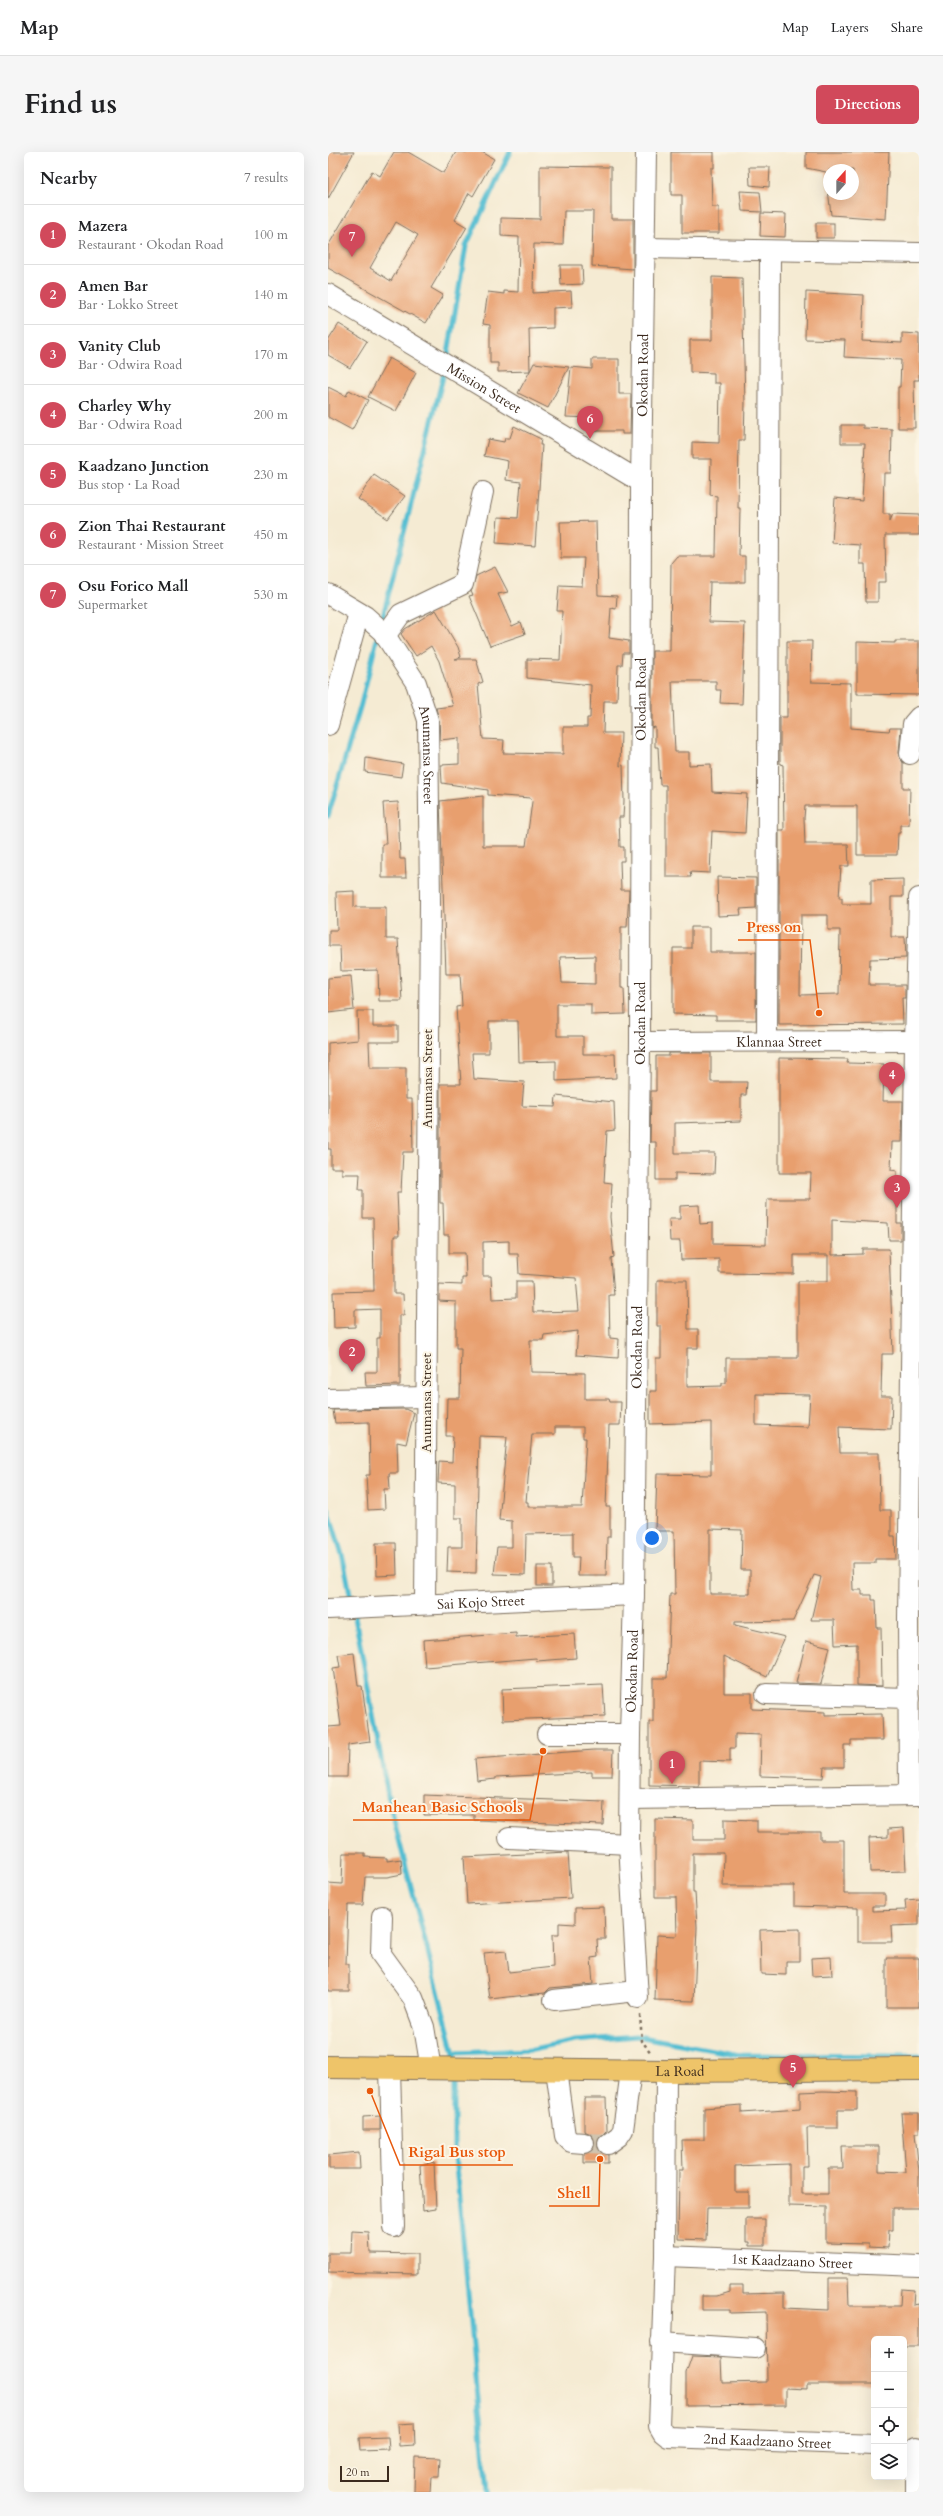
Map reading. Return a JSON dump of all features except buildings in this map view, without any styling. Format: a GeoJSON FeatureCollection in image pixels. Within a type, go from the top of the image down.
{"type":"FeatureCollection","features":[{"type":"Feature","properties":{"kind":"main road","name":"La Road"},"geometry":{"type":"LineString","coordinates":[[328,2067],[631,2071],[919,2069]]}},
{"type":"Feature","properties":{"kind":"street","name":"Okodan Road"},"geometry":{"type":"LineString","coordinates":[[554,2000],[637,1995],[629,1844],[630,1734],[634,1595],[640,1042],[641,482],[646,152]]}},
{"type":"Feature","properties":{"kind":"street"},"geometry":{"type":"LineString","coordinates":[[645,248],[919,254]]}},
{"type":"Feature","properties":{"kind":"street"},"geometry":{"type":"LineString","coordinates":[[767,1042],[770,251]]}},
{"type":"Feature","properties":{"kind":"street","name":"Mission Street"},"geometry":{"type":"LineString","coordinates":[[328,294],[457,370],[549,428],[641,482]]}},
{"type":"Feature","properties":{"kind":"street"},"geometry":{"type":"LineString","coordinates":[[384,634],[401,614],[463,584],[483,492]]}},
{"type":"Feature","properties":{"kind":"street","name":"Anumansa Street"},"geometry":{"type":"LineString","coordinates":[[328,594],[362,614],[384,634],[416,683],[428,720],[430,900],[424,1604]]}},
{"type":"Feature","properties":{"kind":"street"},"geometry":{"type":"LineString","coordinates":[[328,725],[362,614]]}},
{"type":"Feature","properties":{"kind":"street"},"geometry":{"type":"LineString","coordinates":[[910,754],[913,724],[919,717]]}},
{"type":"Feature","properties":{"kind":"street"},"geometry":{"type":"LineString","coordinates":[[630,1798],[914,1795],[909,1698],[914,1618],[919,898]]}},
{"type":"Feature","properties":{"kind":"street","name":"Klannaa Street"},"geometry":{"type":"LineString","coordinates":[[640,1042],[917,1041]]}},
{"type":"Feature","properties":{"kind":"street"},"geometry":{"type":"LineString","coordinates":[[328,1399],[426,1397]]}},
{"type":"Feature","properties":{"kind":"street","name":"Sai Kojo Street"},"geometry":{"type":"LineString","coordinates":[[337,1609],[634,1595]]}},
{"type":"Feature","properties":{"kind":"street"},"geometry":{"type":"LineString","coordinates":[[766,1694],[909,1698]]}},
{"type":"Feature","properties":{"kind":"street"},"geometry":{"type":"LineString","coordinates":[[547,1734],[630,1734]]}},
{"type":"Feature","properties":{"kind":"street"},"geometry":{"type":"LineString","coordinates":[[509,1838],[629,1844]]}},
{"type":"Feature","properties":{"kind":"street"},"geometry":{"type":"LineString","coordinates":[[382,1916],[381,1954],[413,1998],[424,2027],[436,2069]]}},
{"type":"Feature","properties":{"kind":"street"},"geometry":{"type":"LineString","coordinates":[[390,2067],[394,2227]]}},
{"type":"Feature","properties":{"kind":"street"},"geometry":{"type":"LineString","coordinates":[[556,2070],[564,2136],[571,2142],[584,2144]]}},
{"type":"Feature","properties":{"kind":"street"},"geometry":{"type":"LineString","coordinates":[[608,2144],[620,2136],[622,2130],[631,2071]]}},
{"type":"Feature","properties":{"kind":"street"},"geometry":{"type":"LineString","coordinates":[[666,2071],[665,2256],[661,2342],[755,2348]]}},
{"type":"Feature","properties":{"kind":"street","name":"1st Kaadzaano Street"},"geometry":{"type":"LineString","coordinates":[[665,2256],[919,2266]]}},
{"type":"Feature","properties":{"kind":"street","name":"2nd Kaadzaano Street"},"geometry":{"type":"LineString","coordinates":[[661,2342],[659,2426],[663,2433],[668,2437],[871,2445]]}},
{"type":"Feature","properties":{"kind":"street"},"geometry":{"type":"LineString","coordinates":[[913,2447],[916,2492]]}},
{"type":"Feature","properties":{"kind":"path"},"geometry":{"type":"LineString","coordinates":[[642,2032],[642,2041]]}},
{"type":"Feature","properties":{"kind":"waterway"},"geometry":{"type":"LineString","coordinates":[[447,360],[466,246],[510,152]]}},
{"type":"Feature","properties":{"kind":"waterway"},"geometry":{"type":"LineString","coordinates":[[381,624],[445,369]]}},
{"type":"Feature","properties":{"kind":"waterway"},"geometry":{"type":"LineString","coordinates":[[328,816],[361,704],[378,635]]}},
{"type":"Feature","properties":{"kind":"waterway"},"geometry":{"type":"LineString","coordinates":[[328,1509],[343,1558],[352,1604]]}},
{"type":"Feature","properties":{"kind":"waterway"},"geometry":{"type":"LineString","coordinates":[[354,1612],[389,1801],[454,2053],[454,2063]]}},
{"type":"Feature","properties":{"kind":"waterway"},"geometry":{"type":"LineString","coordinates":[[454,2053],[533,2050],[575,2041],[637,2036],[740,2055],[919,2056]]}},
{"type":"Feature","properties":{"kind":"waterway"},"geometry":{"type":"LineString","coordinates":[[454,2073],[454,2145],[487,2492]]}},
{"type":"Feature","properties":{"kind":"tunnel"},"geometry":{"type":"LineString","coordinates":[[584,2143],[608,2144]]}},
{"type":"Feature","properties":{"kind":"place","name":"Osu Forico Mall"},"geometry":{"type":"Point","coordinates":[352,257]}},
{"type":"Feature","properties":{"kind":"place","name":"Zion Thai Restaurant"},"geometry":{"type":"Point","coordinates":[590,439]}},
{"type":"Feature","properties":{"kind":"place","name":"Press on"},"geometry":{"type":"Point","coordinates":[819,1013]}},
{"type":"Feature","properties":{"kind":"place","name":"Charley Why"},"geometry":{"type":"Point","coordinates":[892,1095]}},
{"type":"Feature","properties":{"kind":"place","name":"Vanity Club"},"geometry":{"type":"Point","coordinates":[897,1208]}},
{"type":"Feature","properties":{"kind":"place","name":"Amen Bar"},"geometry":{"type":"Point","coordinates":[352,1372]}},
{"type":"Feature","properties":{"kind":"place","name":"Manhean Basic Schools"},"geometry":{"type":"Point","coordinates":[543,1751]}},
{"type":"Feature","properties":{"kind":"place","name":"Mazera"},"geometry":{"type":"Point","coordinates":[672,1784]}},
{"type":"Feature","properties":{"kind":"place","name":"Kaadzano Junction"},"geometry":{"type":"Point","coordinates":[793,2088]}},
{"type":"Feature","properties":{"kind":"place","name":"Rigal Bus stop"},"geometry":{"type":"Point","coordinates":[370,2091]}},
{"type":"Feature","properties":{"kind":"place","name":"Shell"},"geometry":{"type":"Point","coordinates":[600,2159]}}]}
